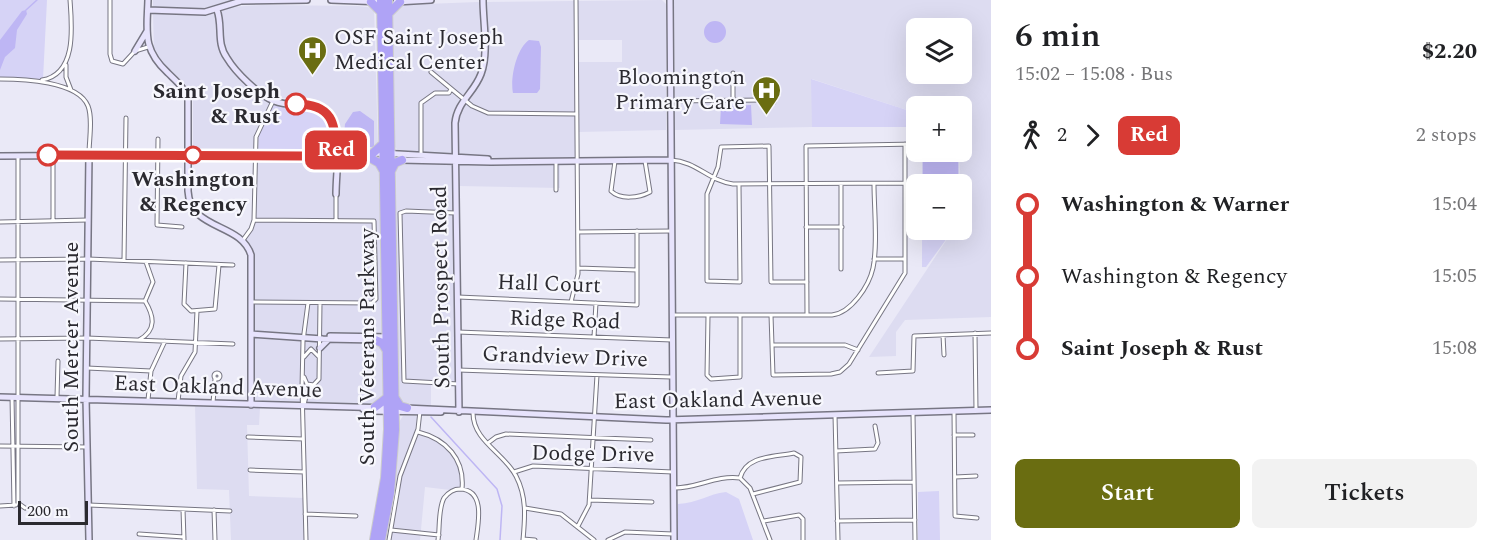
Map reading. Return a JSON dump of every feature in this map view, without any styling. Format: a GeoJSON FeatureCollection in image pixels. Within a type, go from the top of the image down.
{"type":"FeatureCollection","features":[{"type":"Feature","properties":{"kind":"highway","name":"South Veterans Parkway"},"geometry":{"type":"LineString","coordinates":[[381,540],[390,492],[391,422],[385,1]]}},
{"type":"Feature","properties":{"kind":"highway"},"geometry":{"type":"LineString","coordinates":[[371,2],[385,13],[400,2]]}},
{"type":"Feature","properties":{"kind":"highway"},"geometry":{"type":"LineString","coordinates":[[387,144],[401,157],[388,172],[372,157],[387,144]]}},
{"type":"Feature","properties":{"kind":"highway","name":"South Veterans Parkway"},"geometry":{"type":"LineString","coordinates":[[388,172],[387,326],[390,338],[387,351],[391,397]]}},
{"type":"Feature","properties":{"kind":"highway"},"geometry":{"type":"LineString","coordinates":[[387,326],[374,338],[382,343],[387,351]]}},
{"type":"Feature","properties":{"kind":"highway"},"geometry":{"type":"LineString","coordinates":[[391,397],[406,410],[391,422],[375,409],[391,397]]}},
{"type":"Feature","properties":{"kind":"highway","name":"South Veterans Parkway"},"geometry":{"type":"LineString","coordinates":[[374,540],[385,478],[391,422]]}},
{"type":"Feature","properties":{"kind":"main road"},"geometry":{"type":"LineString","coordinates":[[148,0],[148,47],[154,60],[183,88],[188,98],[189,196],[193,209],[202,219],[243,240],[252,259],[251,405]]}},
{"type":"Feature","properties":{"kind":"main road"},"geometry":{"type":"LineString","coordinates":[[148,10],[202,12],[217,10],[241,1],[307,0]]}},
{"type":"Feature","properties":{"kind":"main road"},"geometry":{"type":"LineString","coordinates":[[331,0],[371,2],[430,0]]}},
{"type":"Feature","properties":{"kind":"main road","name":"South Prospect Road"},"geometry":{"type":"LineString","coordinates":[[459,412],[456,116],[464,99],[479,79],[483,68],[483,0]]}},
{"type":"Feature","properties":{"kind":"main road"},"geometry":{"type":"LineString","coordinates":[[670,0],[671,378],[674,537]]}},
{"type":"Feature","properties":{"kind":"main road"},"geometry":{"type":"LineString","coordinates":[[217,10],[221,45],[227,59],[273,101],[313,105],[325,112],[334,126],[336,194]]}},
{"type":"Feature","properties":{"kind":"main road"},"geometry":{"type":"LineString","coordinates":[[135,51],[147,29]]}},
{"type":"Feature","properties":{"kind":"main road","name":"South Mercer Avenue"},"geometry":{"type":"LineString","coordinates":[[88,154],[89,540]]}},
{"type":"Feature","properties":{"kind":"main road"},"geometry":{"type":"LineString","coordinates":[[0,156],[125,154],[336,156],[507,162],[671,160]]}},
{"type":"Feature","properties":{"kind":"main road"},"geometry":{"type":"LineString","coordinates":[[401,157],[455,159]]}},
{"type":"Feature","properties":{"kind":"main road"},"geometry":{"type":"LineString","coordinates":[[251,334],[320,338],[390,338]]}},
{"type":"Feature","properties":{"kind":"main road"},"geometry":{"type":"LineString","coordinates":[[320,348],[332,338],[374,338]]}},
{"type":"Feature","properties":{"kind":"main road","name":"East Oakland Avenue"},"geometry":{"type":"LineString","coordinates":[[0,397],[148,400],[672,420],[991,410]]}},
{"type":"Feature","properties":{"kind":"street"},"geometry":{"type":"LineString","coordinates":[[70,0],[73,30],[66,61],[66,81],[74,94],[88,106],[88,154]]}},
{"type":"Feature","properties":{"kind":"street"},"geometry":{"type":"LineString","coordinates":[[110,0],[111,59],[115,63],[123,64],[135,51],[148,47]]}},
{"type":"Feature","properties":{"kind":"street"},"geometry":{"type":"LineString","coordinates":[[571,302],[578,268],[576,0]]}},
{"type":"Feature","properties":{"kind":"street"},"geometry":{"type":"LineString","coordinates":[[0,79],[37,80],[56,75],[66,61]]}},
{"type":"Feature","properties":{"kind":"street"},"geometry":{"type":"LineString","coordinates":[[430,72],[464,99],[488,113],[577,114]]}},
{"type":"Feature","properties":{"kind":"street"},"geometry":{"type":"LineString","coordinates":[[733,73],[733,100]]}},
{"type":"Feature","properties":{"kind":"street"},"geometry":{"type":"LineString","coordinates":[[37,80],[74,94]]}},
{"type":"Feature","properties":{"kind":"street"},"geometry":{"type":"LineString","coordinates":[[421,156],[421,103],[435,93],[449,93],[452,89]]}},
{"type":"Feature","properties":{"kind":"street"},"geometry":{"type":"LineString","coordinates":[[243,240],[250,232],[254,220],[257,131],[273,101]]}},
{"type":"Feature","properties":{"kind":"street"},"geometry":{"type":"LineString","coordinates":[[670,101],[774,102]]}},
{"type":"Feature","properties":{"kind":"street"},"geometry":{"type":"LineString","coordinates":[[124,261],[126,118]]}},
{"type":"Feature","properties":{"kind":"street"},"geometry":{"type":"LineString","coordinates":[[158,139],[157,225],[182,228]]}},
{"type":"Feature","properties":{"kind":"street"},"geometry":{"type":"LineString","coordinates":[[771,315],[773,375],[839,372],[849,364],[903,276],[906,259],[905,144],[807,145],[807,315]]}},
{"type":"Feature","properties":{"kind":"street"},"geometry":{"type":"LineString","coordinates":[[739,184],[739,283],[708,282],[707,198],[718,167],[721,147],[770,146],[772,282],[807,282]]}},
{"type":"Feature","properties":{"kind":"street"},"geometry":{"type":"LineString","coordinates":[[16,504],[14,397],[17,339],[18,155]]}},
{"type":"Feature","properties":{"kind":"street"},"geometry":{"type":"LineString","coordinates":[[53,155],[53,221]]}},
{"type":"Feature","properties":{"kind":"street"},"geometry":{"type":"LineString","coordinates":[[615,161],[611,191],[623,197],[650,193],[645,160]]}},
{"type":"Feature","properties":{"kind":"street"},"geometry":{"type":"LineString","coordinates":[[671,160],[695,165],[713,178],[739,184],[905,183]]}},
{"type":"Feature","properties":{"kind":"street"},"geometry":{"type":"LineString","coordinates":[[556,162],[556,190]]}},
{"type":"Feature","properties":{"kind":"street"},"geometry":{"type":"LineString","coordinates":[[841,184],[841,269]]}},
{"type":"Feature","properties":{"kind":"street"},"geometry":{"type":"LineString","coordinates":[[671,315],[839,314],[851,306],[871,274],[874,259],[874,184]]}},
{"type":"Feature","properties":{"kind":"street"},"geometry":{"type":"LineString","coordinates":[[336,194],[336,220]]}},
{"type":"Feature","properties":{"kind":"street"},"geometry":{"type":"LineString","coordinates":[[456,213],[401,212],[403,380],[459,384]]}},
{"type":"Feature","properties":{"kind":"street"},"geometry":{"type":"LineString","coordinates":[[0,222],[88,220]]}},
{"type":"Feature","properties":{"kind":"street"},"geometry":{"type":"LineString","coordinates":[[252,302],[372,303],[376,301],[376,222],[254,220]]}},
{"type":"Feature","properties":{"kind":"street"},"geometry":{"type":"LineString","coordinates":[[806,227],[842,227]]}},
{"type":"Feature","properties":{"kind":"street"},"geometry":{"type":"LineString","coordinates":[[578,268],[637,270],[637,231]]}},
{"type":"Feature","properties":{"kind":"street"},"geometry":{"type":"LineString","coordinates":[[578,232],[671,231]]}},
{"type":"Feature","properties":{"kind":"street"},"geometry":{"type":"LineString","coordinates":[[0,260],[88,259],[233,265]]}},
{"type":"Feature","properties":{"kind":"street"},"geometry":{"type":"LineString","coordinates":[[874,259],[906,259]]}},
{"type":"Feature","properties":{"kind":"street"},"geometry":{"type":"LineString","coordinates":[[145,301],[153,282],[146,262]]}},
{"type":"Feature","properties":{"kind":"street"},"geometry":{"type":"LineString","coordinates":[[186,263],[184,305],[188,310],[196,311],[215,309],[219,264]]}},
{"type":"Feature","properties":{"kind":"street","name":"Hall Court"},"geometry":{"type":"LineString","coordinates":[[458,297],[638,304],[637,270]]}},
{"type":"Feature","properties":{"kind":"street"},"geometry":{"type":"LineString","coordinates":[[0,299],[145,301]]}},
{"type":"Feature","properties":{"kind":"street"},"geometry":{"type":"LineString","coordinates":[[138,340],[147,334],[153,324],[152,314],[145,301]]}},
{"type":"Feature","properties":{"kind":"street"},"geometry":{"type":"LineString","coordinates":[[306,540],[302,388],[308,303]]}},
{"type":"Feature","properties":{"kind":"street"},"geometry":{"type":"LineString","coordinates":[[303,406],[308,390],[316,385],[319,379],[320,303]]}},
{"type":"Feature","properties":{"kind":"street"},"geometry":{"type":"LineString","coordinates":[[594,337],[596,303]]}},
{"type":"Feature","properties":{"kind":"street"},"geometry":{"type":"LineString","coordinates":[[178,402],[179,382],[194,355],[196,311]]}},
{"type":"Feature","properties":{"kind":"street"},"geometry":{"type":"LineString","coordinates":[[708,315],[707,375],[711,380],[740,377],[740,315]]}},
{"type":"Feature","properties":{"kind":"street","name":"Ridge Road"},"geometry":{"type":"LineString","coordinates":[[458,332],[672,340]]}},
{"type":"Feature","properties":{"kind":"street"},"geometry":{"type":"LineString","coordinates":[[975,333],[976,410]]}},
{"type":"Feature","properties":{"kind":"street"},"geometry":{"type":"LineString","coordinates":[[878,373],[913,371],[914,336],[991,333]]}},
{"type":"Feature","properties":{"kind":"street"},"geometry":{"type":"LineString","coordinates":[[944,335],[944,355]]}},
{"type":"Feature","properties":{"kind":"street"},"geometry":{"type":"LineString","coordinates":[[0,339],[87,338],[233,344]]}},
{"type":"Feature","properties":{"kind":"street"},"geometry":{"type":"LineString","coordinates":[[148,400],[151,371],[165,341]]}},
{"type":"Feature","properties":{"kind":"street"},"geometry":{"type":"LineString","coordinates":[[772,345],[848,345],[858,350]]}},
{"type":"Feature","properties":{"kind":"street"},"geometry":{"type":"LineString","coordinates":[[303,358],[311,349],[316,351],[320,358]]}},
{"type":"Feature","properties":{"kind":"street"},"geometry":{"type":"LineString","coordinates":[[57,398],[58,361]]}},
{"type":"Feature","properties":{"kind":"street"},"geometry":{"type":"LineString","coordinates":[[87,368],[151,371]]}},
{"type":"Feature","properties":{"kind":"street","name":"Grandview Drive"},"geometry":{"type":"LineString","coordinates":[[458,369],[671,378]]}},
{"type":"Feature","properties":{"kind":"street"},"geometry":{"type":"LineString","coordinates":[[578,526],[587,514],[590,500],[592,418],[597,375]]}},
{"type":"Feature","properties":{"kind":"street"},"geometry":{"type":"LineString","coordinates":[[303,376],[307,384],[316,385]]}},
{"type":"Feature","properties":{"kind":"street"},"geometry":{"type":"LineString","coordinates":[[213,403],[215,379]]}},
{"type":"Feature","properties":{"kind":"street"},"geometry":{"type":"LineString","coordinates":[[302,388],[308,390]]}},
{"type":"Feature","properties":{"kind":"street"},"geometry":{"type":"LineString","coordinates":[[388,540],[400,476],[418,432],[420,411]]}},
{"type":"Feature","properties":{"kind":"street"},"geometry":{"type":"LineString","coordinates":[[954,411],[956,517],[977,518]]}},
{"type":"Feature","properties":{"kind":"street"},"geometry":{"type":"LineString","coordinates":[[913,412],[915,540]]}},
{"type":"Feature","properties":{"kind":"street"},"geometry":{"type":"LineString","coordinates":[[473,413],[475,429],[514,472],[525,508],[523,539],[535,540]]}},
{"type":"Feature","properties":{"kind":"street"},"geometry":{"type":"LineString","coordinates":[[835,415],[837,540]]}},
{"type":"Feature","properties":{"kind":"street"},"geometry":{"type":"LineString","coordinates":[[836,451],[875,449],[878,443],[875,426]]}},
{"type":"Feature","properties":{"kind":"street"},"geometry":{"type":"LineString","coordinates":[[418,432],[437,438],[452,450],[461,469],[462,489]]}},
{"type":"Feature","properties":{"kind":"street"},"geometry":{"type":"LineString","coordinates":[[488,443],[503,435],[651,440]]}},
{"type":"Feature","properties":{"kind":"street"},"geometry":{"type":"LineString","coordinates":[[954,435],[973,435]]}},
{"type":"Feature","properties":{"kind":"street"},"geometry":{"type":"LineString","coordinates":[[248,437],[304,439]]}},
{"type":"Feature","properties":{"kind":"street"},"geometry":{"type":"LineString","coordinates":[[0,446],[87,447]]}},
{"type":"Feature","properties":{"kind":"street"},"geometry":{"type":"LineString","coordinates":[[740,478],[743,468],[752,462],[796,453],[801,456],[802,478],[799,482],[753,494]]}},
{"type":"Feature","properties":{"kind":"street","name":"Dodge Drive"},"geometry":{"type":"LineString","coordinates":[[514,472],[533,466],[673,472]]}},
{"type":"Feature","properties":{"kind":"street"},"geometry":{"type":"LineString","coordinates":[[250,470],[304,472]]}},
{"type":"Feature","properties":{"kind":"street"},"geometry":{"type":"LineString","coordinates":[[955,477],[976,476]]}},
{"type":"Feature","properties":{"kind":"street"},"geometry":{"type":"LineString","coordinates":[[673,488],[693,487],[719,477],[740,478],[748,484],[753,494],[770,540]]}},
{"type":"Feature","properties":{"kind":"street"},"geometry":{"type":"LineString","coordinates":[[837,483],[914,482]]}},
{"type":"Feature","properties":{"kind":"street"},"geometry":{"type":"LineString","coordinates":[[438,540],[444,498],[452,491],[462,489],[472,494],[478,502],[476,540]]}},
{"type":"Feature","properties":{"kind":"street"},"geometry":{"type":"LineString","coordinates":[[590,500],[652,502]]}},
{"type":"Feature","properties":{"kind":"street"},"geometry":{"type":"LineString","coordinates":[[0,506],[16,504],[25,508]]}},
{"type":"Feature","properties":{"kind":"street"},"geometry":{"type":"LineString","coordinates":[[89,505],[230,511]]}},
{"type":"Feature","properties":{"kind":"street"},"geometry":{"type":"LineString","coordinates":[[525,508],[556,512],[594,540]]}},
{"type":"Feature","properties":{"kind":"street"},"geometry":{"type":"LineString","coordinates":[[139,534],[153,538],[184,539],[183,509]]}},
{"type":"Feature","properties":{"kind":"street"},"geometry":{"type":"LineString","coordinates":[[214,510],[215,540]]}},
{"type":"Feature","properties":{"kind":"street"},"geometry":{"type":"LineString","coordinates":[[305,514],[356,516]]}},
{"type":"Feature","properties":{"kind":"street"},"geometry":{"type":"LineString","coordinates":[[764,521],[800,515],[803,519],[803,540]]}},
{"type":"Feature","properties":{"kind":"street"},"geometry":{"type":"LineString","coordinates":[[837,521],[915,520]]}},
{"type":"Feature","properties":{"kind":"street"},"geometry":{"type":"LineString","coordinates":[[391,530],[439,535]]}},
{"type":"Feature","properties":{"kind":"street"},"geometry":{"type":"LineString","coordinates":[[608,540],[625,532],[674,537]]}},
{"type":"Feature","properties":{"kind":"shaded area"},"geometry":{"type":"Polygon","coordinates":[[[0,0],[47,0],[43,79],[0,78],[0,0]]]}},
{"type":"Feature","properties":{"kind":"shaded area"},"geometry":{"type":"Polygon","coordinates":[[[153,0],[231,0],[202,9],[153,7],[153,0]]]}},
{"type":"Feature","properties":{"kind":"shaded area"},"geometry":{"type":"Polygon","coordinates":[[[662,0],[666,4],[666,130],[579,132],[579,94],[576,93],[575,159],[512,159],[458,155],[458,114],[481,79],[486,2],[662,0]],[[578,40],[578,62],[622,62],[622,40],[578,40]]]}},
{"type":"Feature","properties":{"kind":"shaded area"},"geometry":{"type":"Polygon","coordinates":[[[674,0],[991,0],[991,317],[905,320],[896,332],[896,356],[869,357],[946,240],[972,240],[972,174],[960,174],[959,162],[972,162],[972,96],[906,96],[906,110],[812,79],[812,127],[675,130],[674,0]]]}},
{"type":"Feature","properties":{"kind":"shaded area"},"geometry":{"type":"Polygon","coordinates":[[[478,2],[481,4],[480,70],[454,112],[453,154],[400,152],[395,147],[392,12],[400,5],[478,2]]]}},
{"type":"Feature","properties":{"kind":"shaded area","name":"OSF Saint Joseph Medical Center"},"geometry":{"type":"Polygon","coordinates":[[[261,5],[374,8],[378,147],[368,151],[340,150],[337,123],[327,108],[315,102],[275,97],[274,104],[259,134],[258,151],[193,150],[193,101],[185,84],[160,61],[154,51],[153,14],[214,14],[232,7],[261,5]]]}},
{"type":"Feature","properties":{"kind":"shaded area"},"geometry":{"type":"Polygon","coordinates":[[[26,10],[27,14],[17,30],[15,48],[5,57],[0,70],[0,40],[22,11],[26,10]]]}},
{"type":"Feature","properties":{"kind":"shaded area"},"geometry":{"type":"Polygon","coordinates":[[[715,21],[723,24],[726,32],[723,40],[715,43],[707,40],[704,32],[707,24],[715,21]]]}},
{"type":"Feature","properties":{"kind":"shaded area"},"geometry":{"type":"Polygon","coordinates":[[[529,40],[539,41],[541,47],[540,89],[537,93],[513,93],[512,80],[517,57],[529,40]]]}},
{"type":"Feature","properties":{"kind":"shaded area"},"geometry":{"type":"Polygon","coordinates":[[[811,79],[906,110],[906,127],[812,127],[811,79]]]}},
{"type":"Feature","properties":{"kind":"shaded area"},"geometry":{"type":"Polygon","coordinates":[[[273,105],[316,112],[324,117],[332,135],[332,150],[258,151],[259,134],[273,105]]]}},
{"type":"Feature","properties":{"kind":"shaded area"},"geometry":{"type":"Polygon","coordinates":[[[751,105],[752,125],[720,124],[721,107],[751,105]]]}},
{"type":"Feature","properties":{"kind":"shaded area"},"geometry":{"type":"Polygon","coordinates":[[[360,111],[374,121],[374,147],[343,147],[345,124],[353,112],[360,111]]]}},
{"type":"Feature","properties":{"kind":"shaded area"},"geometry":{"type":"Polygon","coordinates":[[[258,158],[375,163],[380,168],[384,397],[375,404],[253,400],[255,260],[246,240],[256,222],[258,158]]]}},
{"type":"Feature","properties":{"kind":"shaded area"},"geometry":{"type":"Polygon","coordinates":[[[402,162],[560,164],[560,188],[459,186],[462,387],[431,385],[431,407],[404,405],[398,397],[396,169],[402,162]]]}},
{"type":"Feature","properties":{"kind":"shaded area"},"geometry":{"type":"Polygon","coordinates":[[[922,162],[959,162],[959,174],[922,174],[922,162]]]}},
{"type":"Feature","properties":{"kind":"shaded area"},"geometry":{"type":"Polygon","coordinates":[[[923,162],[958,162],[958,174],[923,174],[923,162]]]}},
{"type":"Feature","properties":{"kind":"shaded area"},"geometry":{"type":"Polygon","coordinates":[[[922,240],[946,240],[926,267],[922,267],[922,240]]]}},
{"type":"Feature","properties":{"kind":"shaded area"},"geometry":{"type":"Polygon","coordinates":[[[195,405],[260,408],[259,425],[247,425],[249,496],[304,498],[304,540],[231,540],[229,490],[197,489],[195,405]]]}},
{"type":"Feature","properties":{"kind":"shaded area"},"geometry":{"type":"Polygon","coordinates":[[[403,416],[417,416],[415,432],[427,435],[446,446],[460,469],[461,487],[450,490],[425,487],[420,540],[385,540],[397,470],[399,422],[403,416]]]}},
{"type":"Feature","properties":{"kind":"shaded area"},"geometry":{"type":"Polygon","coordinates":[[[939,491],[940,540],[918,540],[918,492],[939,491]]]}},
{"type":"Feature","properties":{"kind":"shaded area"},"geometry":{"type":"Polygon","coordinates":[[[726,492],[739,499],[753,540],[678,540],[678,504],[726,492]]]}},
{"type":"Feature","properties":{"kind":"waterway"},"geometry":{"type":"LineString","coordinates":[[26,10],[37,0]]}},
{"type":"Feature","properties":{"kind":"waterway"},"geometry":{"type":"LineString","coordinates":[[431,417],[497,489],[502,506],[500,540]]}},
{"type":"Feature","properties":{"kind":"bus line","name":"Red"},"geometry":{"type":"LineString","coordinates":[[48,155],[304,156],[336,153],[335,131],[328,115],[316,106],[296,104]]}},
{"type":"Feature","properties":{"kind":"place","name":"OSF Saint Joseph Medical Center"},"geometry":{"type":"Point","coordinates":[313,76]}},
{"type":"Feature","properties":{"kind":"place","name":"Saint Joseph & Rust"},"geometry":{"type":"Point","coordinates":[296,104]}},
{"type":"Feature","properties":{"kind":"place","name":"Bloomington Primary Care"},"geometry":{"type":"Point","coordinates":[766,116]}},
{"type":"Feature","properties":{"kind":"place","name":"Washington & Regency"},"geometry":{"type":"Point","coordinates":[193,155]}}]}
